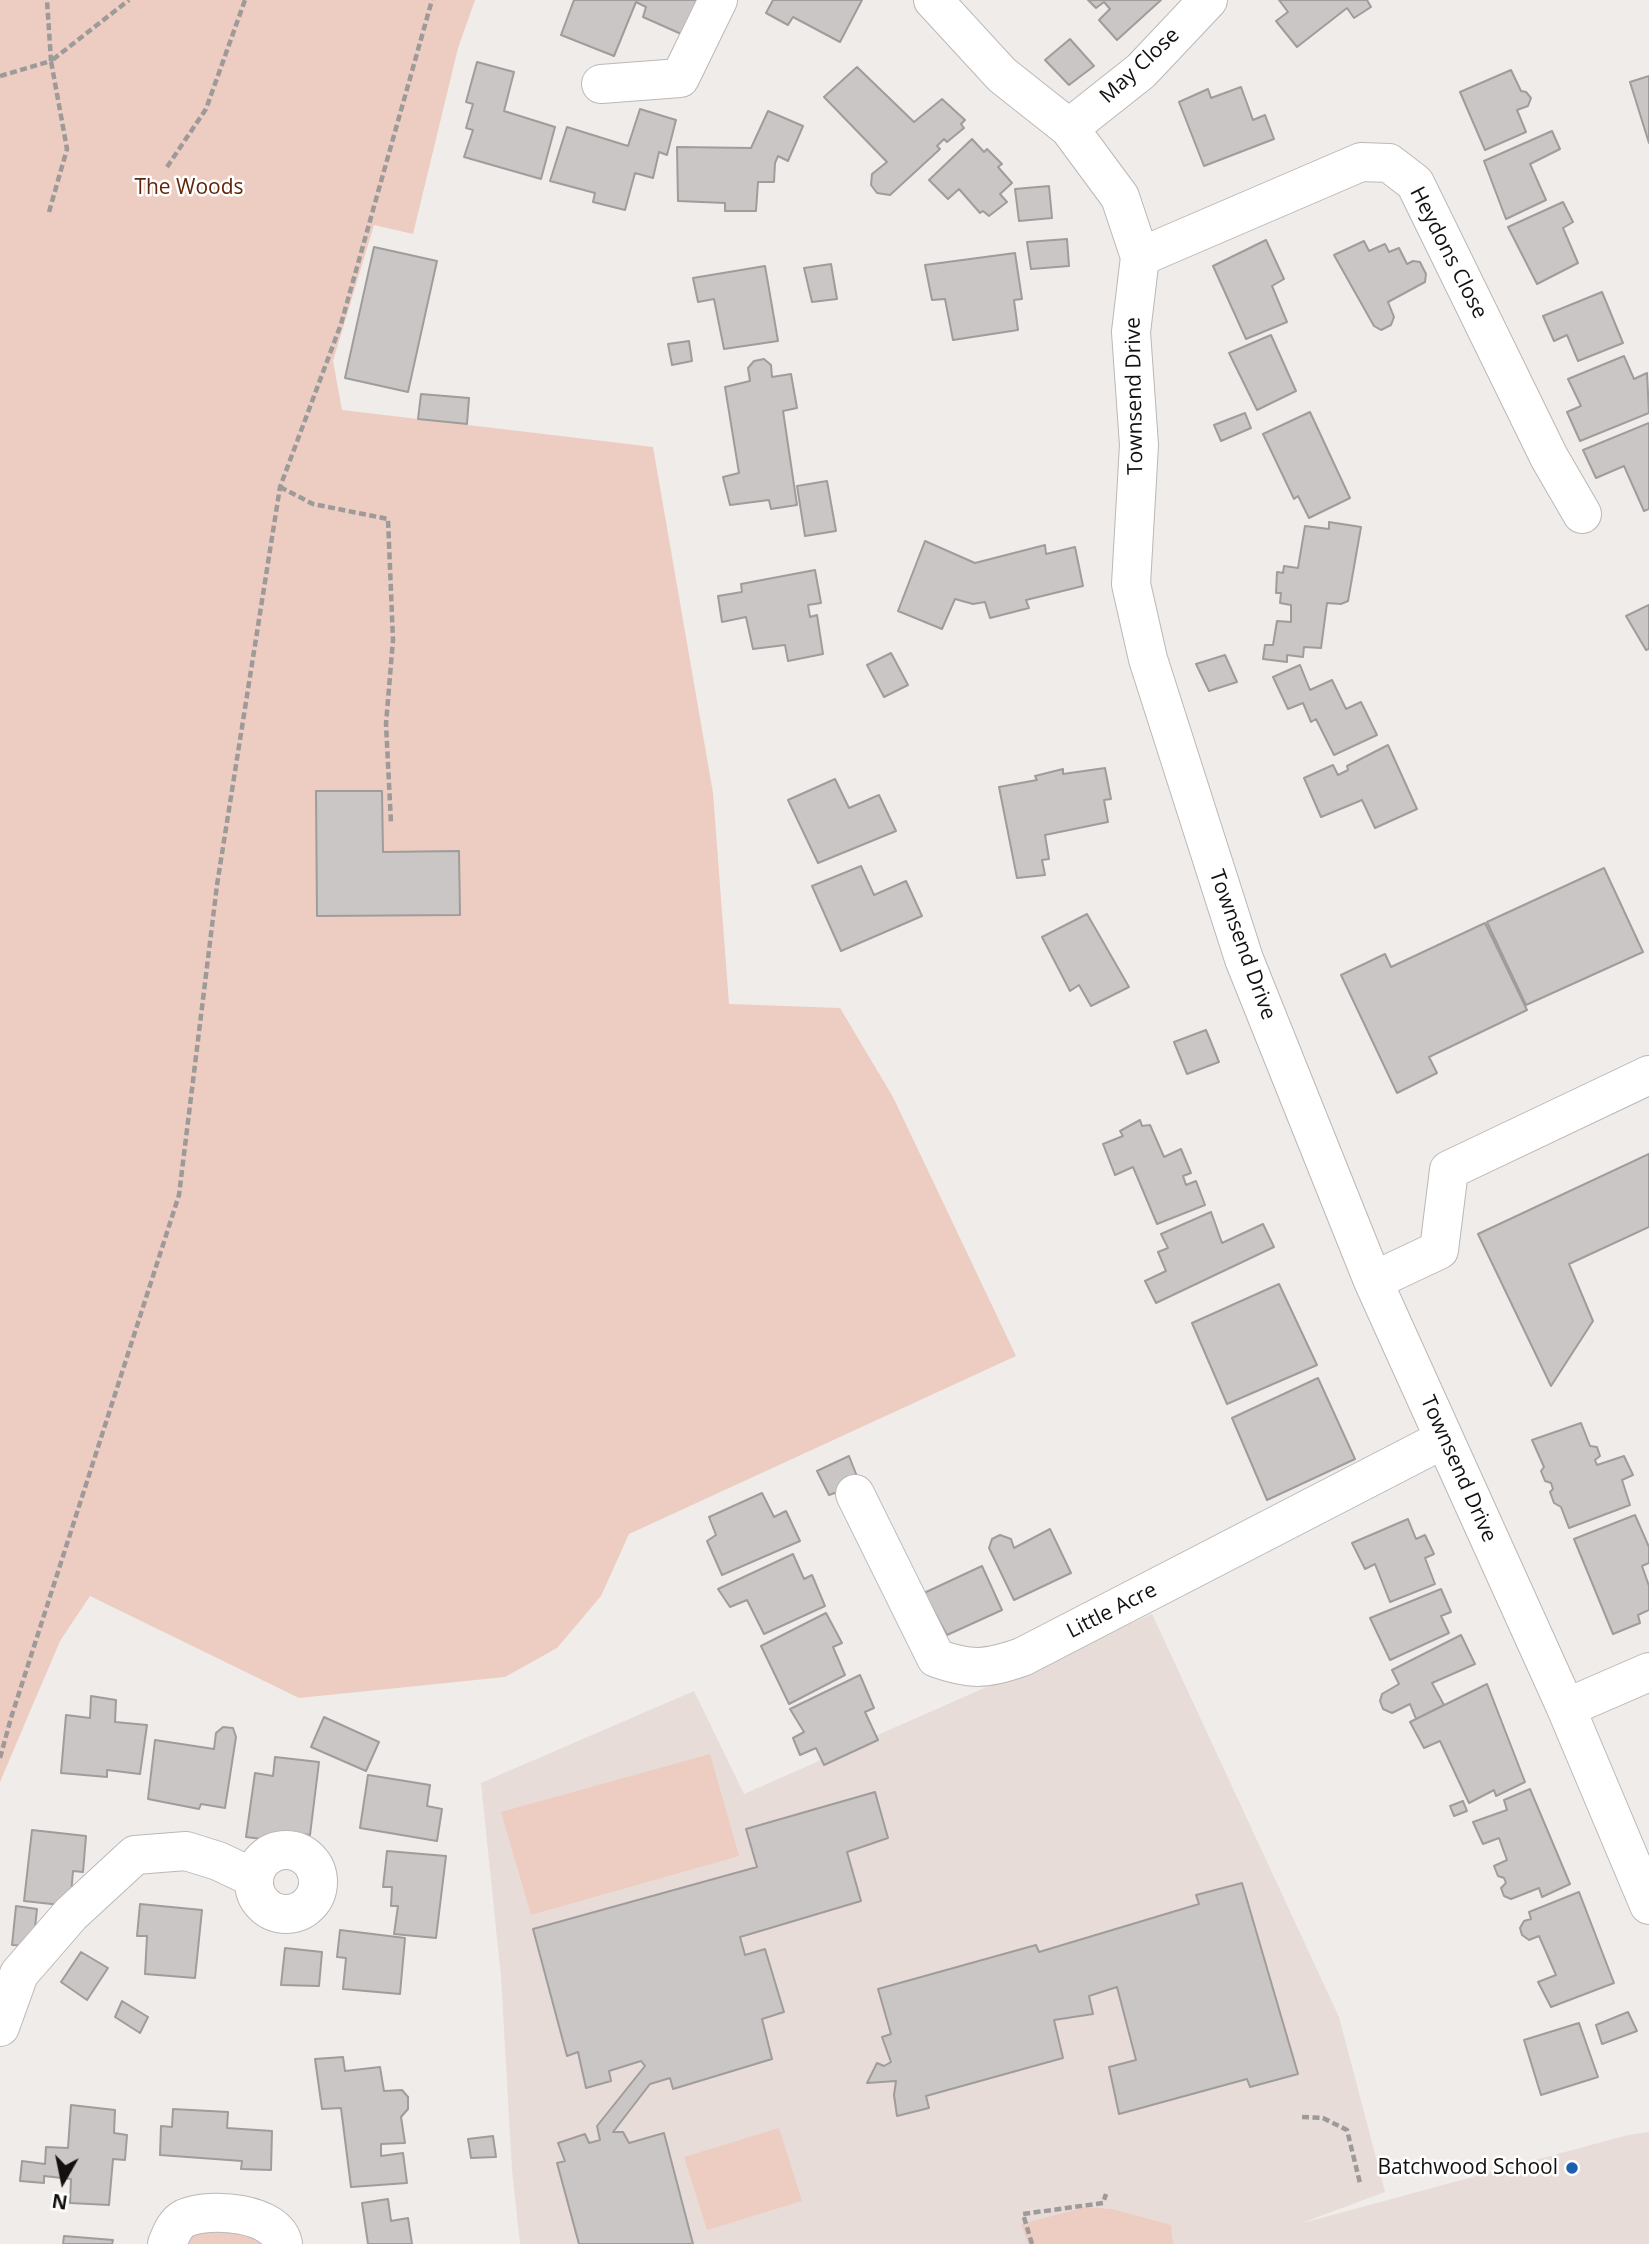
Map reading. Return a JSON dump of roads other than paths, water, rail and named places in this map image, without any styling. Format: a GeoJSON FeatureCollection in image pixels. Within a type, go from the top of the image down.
{"type":"FeatureCollection","features":[{"type":"Feature","properties":{"kind":"street"},"geometry":{"type":"LineString","coordinates":[[601,84],[680,78],[718,0]]}},
{"type":"Feature","properties":{"kind":"street","name":"Townsend Drive"},"geometry":{"type":"LineString","coordinates":[[933,0],[1002,75],[1069,128],[1120,197],[1140,257],[1131,332],[1139,445],[1131,584],[1148,659],[1244,960],[1373,1281],[1566,1708],[1649,1905]]}},
{"type":"Feature","properties":{"kind":"street","name":"May Close"},"geometry":{"type":"LineString","coordinates":[[1069,128],[1141,71],[1208,0]]}},
{"type":"Feature","properties":{"kind":"street","name":"Heydons Close"},"geometry":{"type":"LineString","coordinates":[[1140,257],[1362,162],[1389,163],[1415,183],[1549,457],[1582,514]]}},
{"type":"Feature","properties":{"kind":"street"},"geometry":{"type":"LineString","coordinates":[[1373,1281],[1439,1250],[1449,1170],[1649,1075]]}},
{"type":"Feature","properties":{"kind":"street","name":"Little Acre"},"geometry":{"type":"LineString","coordinates":[[855,1494],[936,1658],[959,1667],[991,1668],[1022,1657],[1444,1439]]}},
{"type":"Feature","properties":{"kind":"street"},"geometry":{"type":"LineString","coordinates":[[1566,1708],[1649,1672]]}},
{"type":"Feature","properties":{"kind":"street"},"geometry":{"type":"LineString","coordinates":[[0,2027],[19,1974],[71,1914],[135,1856],[186,1851],[218,1861],[254,1878]]}},
{"type":"Feature","properties":{"kind":"street"},"geometry":{"type":"LineString","coordinates":[[167,2244],[174,2226],[185,2218],[202,2214],[245,2215],[264,2221],[278,2233],[283,2244]]}},
{"type":"Feature","properties":{"kind":"place","name":"Batchwood School"},"geometry":{"type":"Point","coordinates":[1572,2168]}},
{"type":"Feature","properties":{"kind":"park label","name":"The Woods"},"geometry":{"type":"Point","coordinates":[189,188]}}]}
